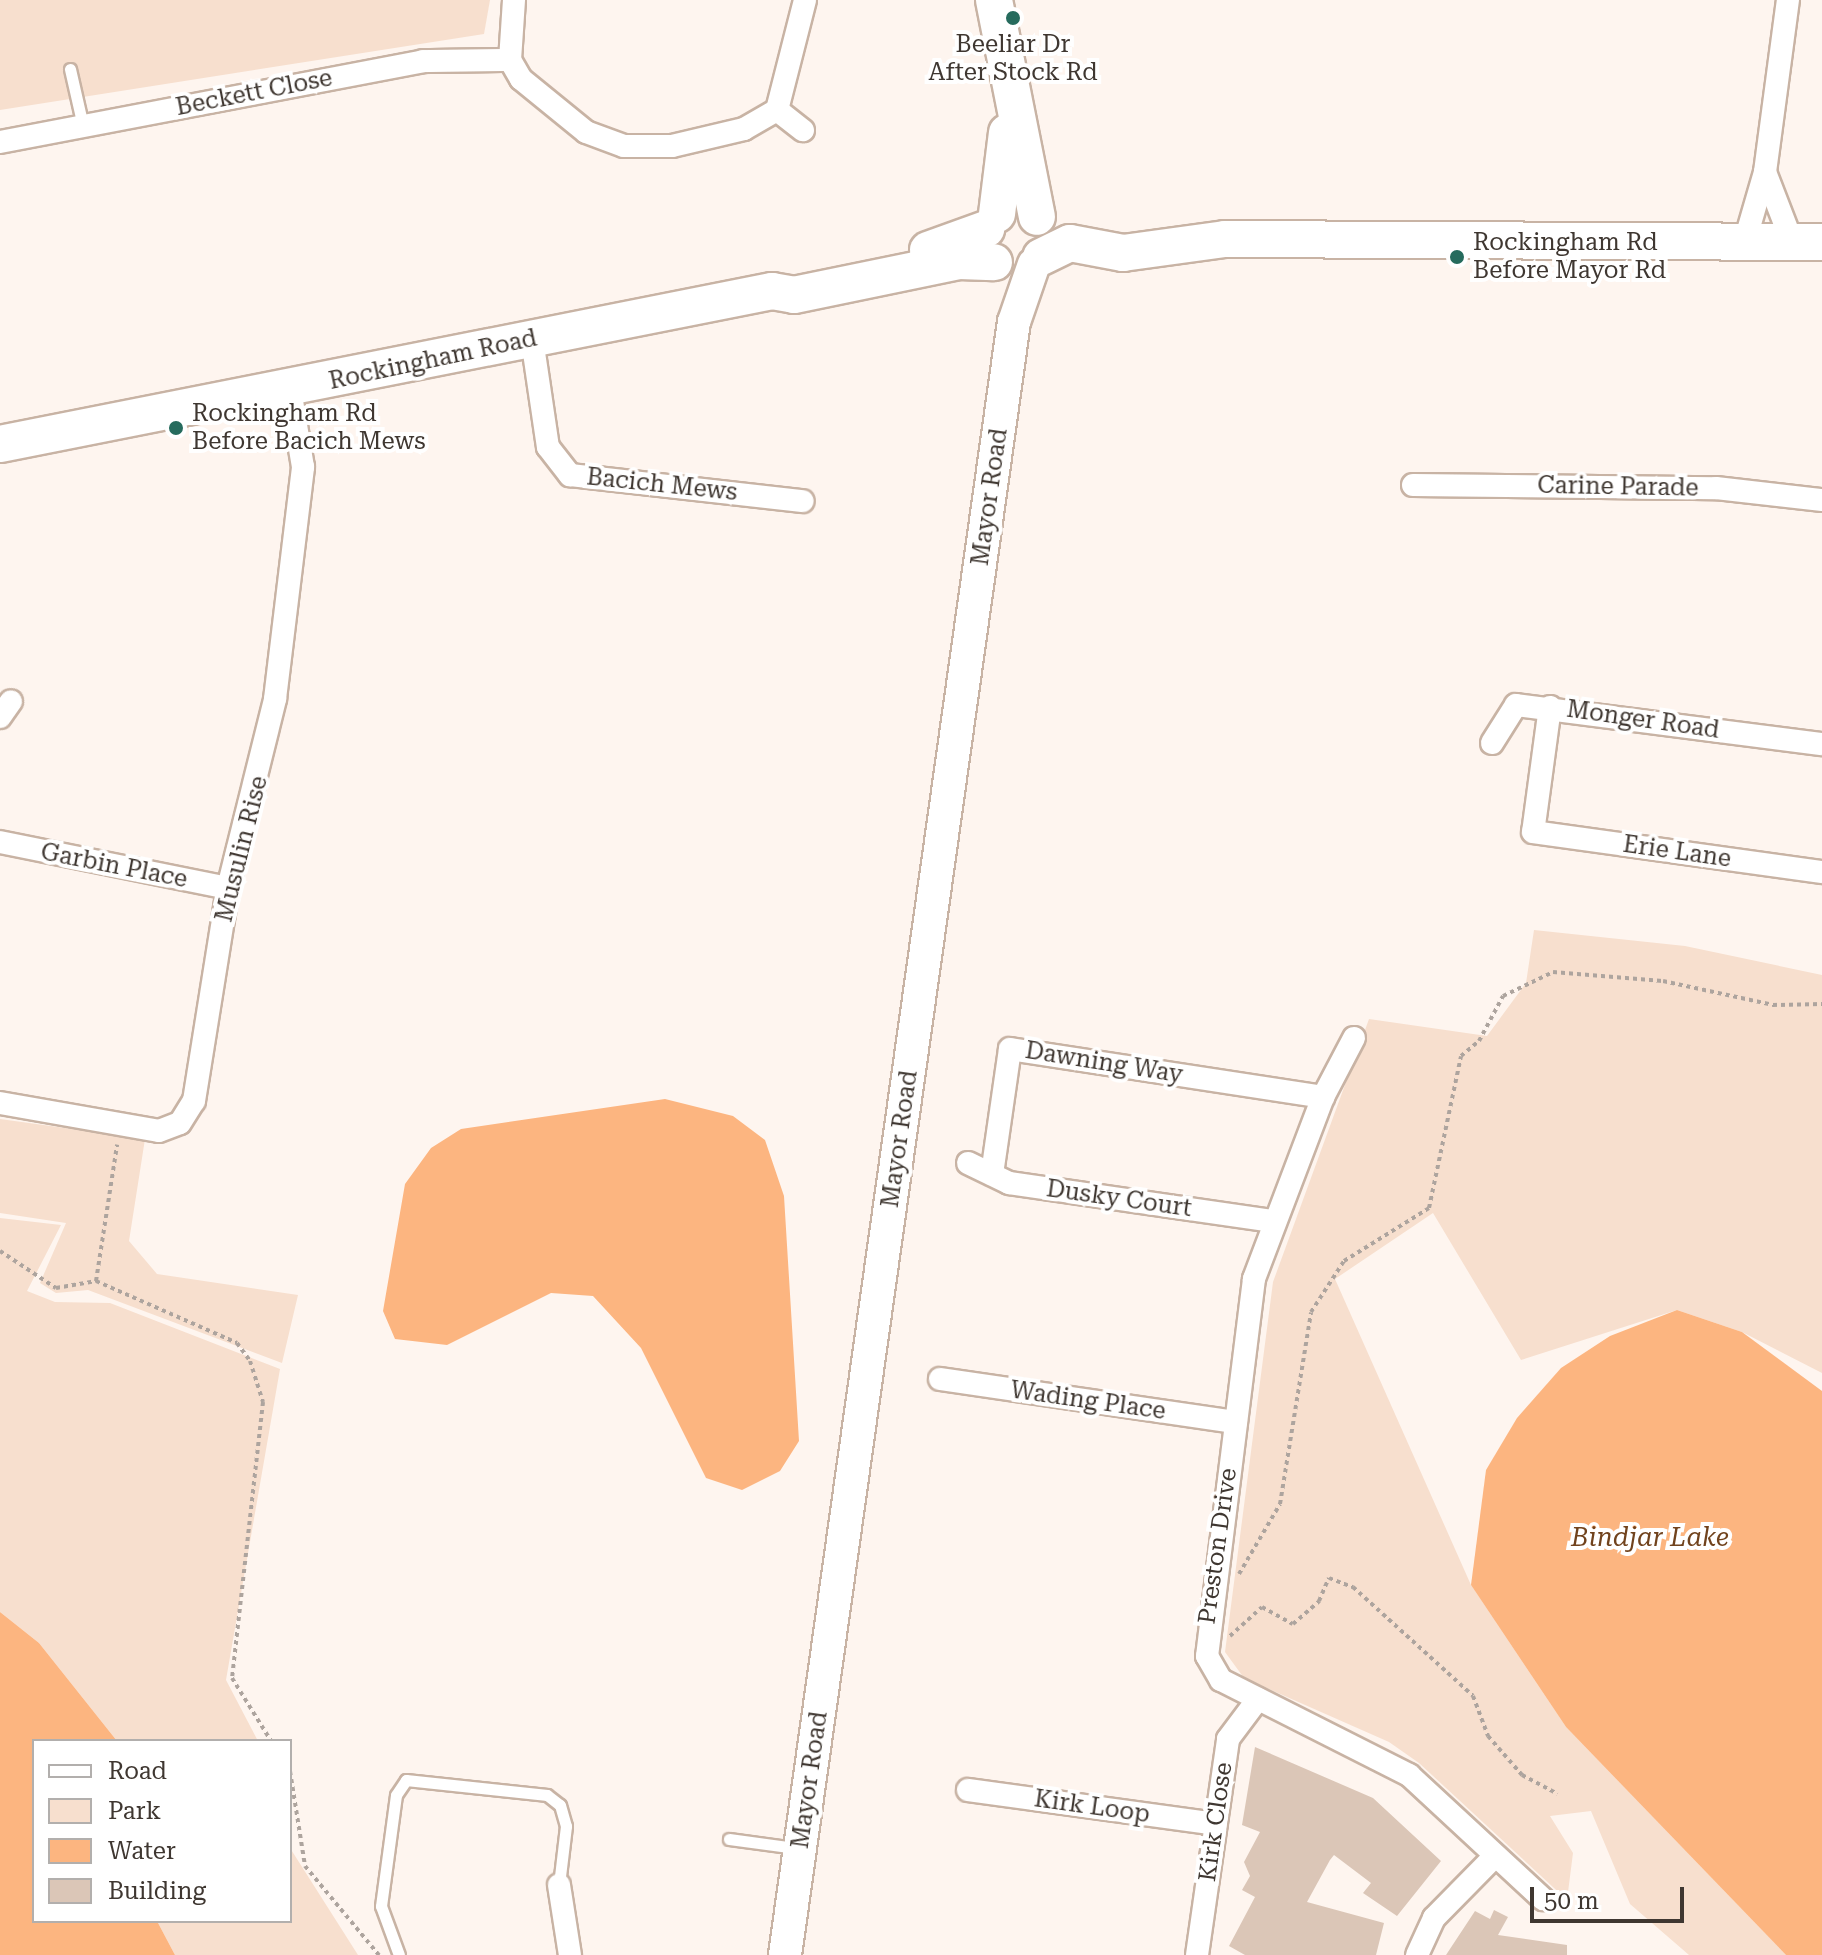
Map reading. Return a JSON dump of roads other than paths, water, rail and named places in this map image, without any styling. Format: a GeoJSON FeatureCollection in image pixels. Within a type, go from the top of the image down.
{"type":"FeatureCollection","features":[{"type":"Feature","properties":{"kind":"main road"},"geometry":{"type":"LineString","coordinates":[[994,0],[1009,94],[1016,242]]}},
{"type":"Feature","properties":{"kind":"main road","name":"Rockingham Road"},"geometry":{"type":"LineString","coordinates":[[0,444],[290,389],[772,291],[794,295],[959,261],[1016,242],[1070,243],[1123,253],[1225,239],[1807,242]]}},
{"type":"Feature","properties":{"kind":"main road","name":"Mayor Road"},"geometry":{"type":"LineString","coordinates":[[785,1955],[1014,322],[1016,242]]}},
{"type":"Feature","properties":{"kind":"street"},"geometry":{"type":"LineString","coordinates":[[514,0],[510,60],[521,79],[586,132],[624,146],[672,146],[744,129],[777,110],[805,0]]}},
{"type":"Feature","properties":{"kind":"street"},"geometry":{"type":"LineString","coordinates":[[1745,241],[1765,172],[1788,0]]}},
{"type":"Feature","properties":{"kind":"street","name":"Beckett Close"},"geometry":{"type":"LineString","coordinates":[[0,142],[423,61],[510,60]]}},
{"type":"Feature","properties":{"kind":"street"},"geometry":{"type":"LineString","coordinates":[[777,110],[803,130]]}},
{"type":"Feature","properties":{"kind":"street"},"geometry":{"type":"LineString","coordinates":[[1765,172],[1807,242]]}},
{"type":"Feature","properties":{"kind":"street","name":"Bacich Mews"},"geometry":{"type":"LineString","coordinates":[[532,339],[548,447],[570,475],[803,501]]}},
{"type":"Feature","properties":{"kind":"street","name":"Musulin Rise"},"geometry":{"type":"LineString","coordinates":[[0,1103],[159,1131],[180,1123],[194,1101],[228,888],[275,699],[303,467],[290,389]]}},
{"type":"Feature","properties":{"kind":"street","name":"Carine Parade"},"geometry":{"type":"LineString","coordinates":[[1413,485],[1716,488],[1822,500]]}},
{"type":"Feature","properties":{"kind":"street","name":"Monger Road"},"geometry":{"type":"LineString","coordinates":[[1492,743],[1516,705],[1550,707],[1820,745]]}},
{"type":"Feature","properties":{"kind":"street","name":"Erie Lane"},"geometry":{"type":"LineString","coordinates":[[1550,707],[1533,832],[1822,872]]}},
{"type":"Feature","properties":{"kind":"street","name":"Garbin Place"},"geometry":{"type":"LineString","coordinates":[[0,842],[228,888]]}},
{"type":"Feature","properties":{"kind":"street","name":"Preston Drive"},"geometry":{"type":"LineString","coordinates":[[1354,1038],[1323,1097],[1309,1146],[1273,1221],[1254,1279],[1212,1585],[1207,1656],[1221,1680],[1384,1757],[1543,1899]]}},
{"type":"Feature","properties":{"kind":"street","name":"Dawning Way"},"geometry":{"type":"LineString","coordinates":[[992,1174],[1010,1049],[1323,1097]]}},
{"type":"Feature","properties":{"kind":"street","name":"Dusky Court"},"geometry":{"type":"LineString","coordinates":[[968,1163],[1009,1183],[1273,1221]]}},
{"type":"Feature","properties":{"kind":"street","name":"Wading Place"},"geometry":{"type":"LineString","coordinates":[[940,1379],[1236,1422]]}},
{"type":"Feature","properties":{"kind":"street","name":"Kirk Close"},"geometry":{"type":"LineString","coordinates":[[1197,1955],[1228,1739],[1258,1699]]}},
{"type":"Feature","properties":{"kind":"street","name":"Kirk Loop"},"geometry":{"type":"LineString","coordinates":[[968,1790],[1216,1824]]}},
{"type":"Feature","properties":{"kind":"street"},"geometry":{"type":"LineString","coordinates":[[1417,1955],[1434,1918],[1495,1856]]}},
{"type":"Feature","properties":{"kind":"street"},"geometry":{"type":"LineString","coordinates":[[559,1885],[570,1955]]}},
{"type":"Feature","properties":{"kind":"lane"},"geometry":{"type":"LineString","coordinates":[[70,69],[83,126]]}},
{"type":"Feature","properties":{"kind":"lane"},"geometry":{"type":"LineString","coordinates":[[399,1955],[381,1906],[396,1795],[406,1780],[547,1795],[560,1805],[566,1826],[559,1885]]}},
{"type":"Feature","properties":{"kind":"lane"},"geometry":{"type":"LineString","coordinates":[[729,1839],[800,1849]]}},
{"type":"Feature","properties":{"kind":"water"},"geometry":{"type":"Polygon","coordinates":[[[665,1099],[733,1116],[765,1140],[784,1196],[799,1441],[780,1471],[742,1490],[706,1478],[641,1348],[593,1296],[551,1293],[447,1345],[395,1339],[383,1311],[405,1184],[431,1148],[461,1129],[665,1099]]]}},
{"type":"Feature","properties":{"kind":"water","name":"Bindjar Lake"},"geometry":{"type":"Polygon","coordinates":[[[1677,1310],[1742,1332],[1822,1391],[1822,1955],[1786,1955],[1566,1727],[1471,1585],[1486,1470],[1517,1418],[1561,1368],[1610,1336],[1677,1310]]]}},
{"type":"Feature","properties":{"kind":"water"},"geometry":{"type":"Polygon","coordinates":[[[0,1612],[39,1643],[115,1739],[32,1739],[32,1923],[158,1923],[175,1955],[0,1955],[0,1612]]]}},
{"type":"Feature","properties":{"kind":"place","name":"Beeliar Dr After Stock Rd"},"geometry":{"type":"Point","coordinates":[1013,18]}},
{"type":"Feature","properties":{"kind":"place","name":"Rockingham Rd Before Mayor Rd"},"geometry":{"type":"Point","coordinates":[1457,257]}},
{"type":"Feature","properties":{"kind":"place","name":"Rockingham Rd Before Bacich Mews"},"geometry":{"type":"Point","coordinates":[176,428]}}]}
